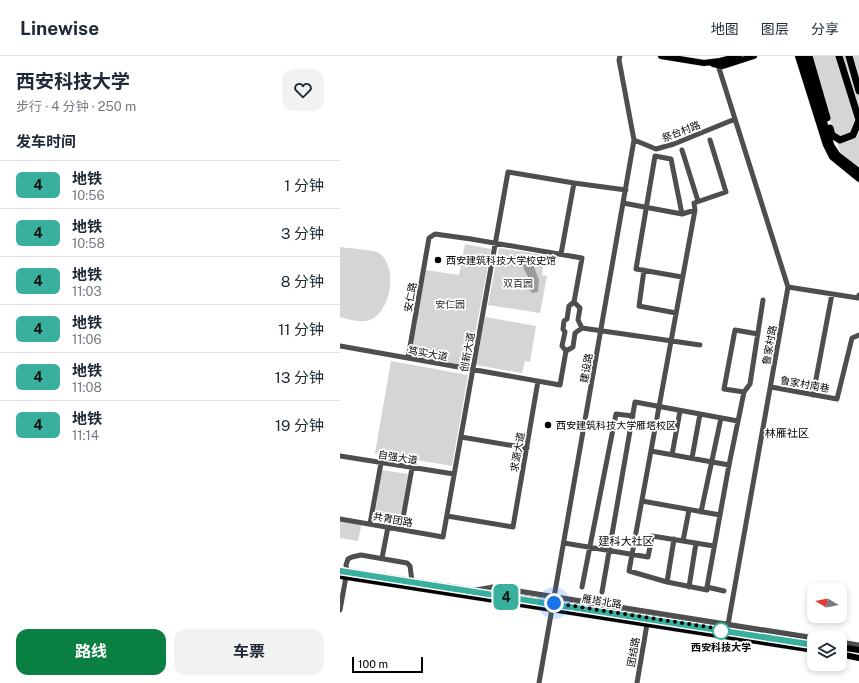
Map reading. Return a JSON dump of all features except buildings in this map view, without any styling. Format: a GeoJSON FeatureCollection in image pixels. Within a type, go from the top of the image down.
{"type":"FeatureCollection","features":[{"type":"Feature","properties":{"kind":"highway"},"geometry":{"type":"LineString","coordinates":[[800,56],[831,146],[837,155],[859,172]]}},
{"type":"Feature","properties":{"kind":"highway"},"geometry":{"type":"LineString","coordinates":[[808,56],[832,135],[840,140],[853,135],[859,120],[839,56]]}},
{"type":"Feature","properties":{"kind":"highway"},"geometry":{"type":"LineString","coordinates":[[849,56],[859,91]]}},
{"type":"Feature","properties":{"kind":"main road"},"geometry":{"type":"LineString","coordinates":[[661,56],[723,66],[754,56]]}},
{"type":"Feature","properties":{"kind":"main road"},"geometry":{"type":"LineString","coordinates":[[704,63],[720,61],[737,56]]}},
{"type":"Feature","properties":{"kind":"main road"},"geometry":{"type":"LineString","coordinates":[[800,56],[826,145],[832,157],[859,179]]}},
{"type":"Feature","properties":{"kind":"main road","name":"雁塔北路"},"geometry":{"type":"LineString","coordinates":[[340,570],[344,575],[554,603],[647,624],[727,630],[807,648]]}},
{"type":"Feature","properties":{"kind":"main road","name":"雁塔北路"},"geometry":{"type":"LineString","coordinates":[[344,575],[412,581],[807,642]]}},
{"type":"Feature","properties":{"kind":"main road"},"geometry":{"type":"LineString","coordinates":[[847,649],[859,650]]}},
{"type":"Feature","properties":{"kind":"main road"},"geometry":{"type":"LineString","coordinates":[[847,655],[859,658]]}},
{"type":"Feature","properties":{"kind":"street","name":"建设路"},"geometry":{"type":"LineString","coordinates":[[539,683],[634,140],[619,60],[620,56]]}},
{"type":"Feature","properties":{"kind":"street","name":"鲁家村路"},"geometry":{"type":"LineString","coordinates":[[718,65],[788,287],[727,630]]}},
{"type":"Feature","properties":{"kind":"street","name":"祭台村路"},"geometry":{"type":"LineString","coordinates":[[634,140],[656,150],[735,119]]}},
{"type":"Feature","properties":{"kind":"street"},"geometry":{"type":"LineString","coordinates":[[710,140],[726,192],[694,203],[695,210],[629,571],[689,587],[706,590],[707,587],[724,591]]}},
{"type":"Feature","properties":{"kind":"street"},"geometry":{"type":"LineString","coordinates":[[682,150],[698,201]]}},
{"type":"Feature","properties":{"kind":"street"},"geometry":{"type":"LineString","coordinates":[[682,214],[670,159],[655,156],[636,269],[682,277]]}},
{"type":"Feature","properties":{"kind":"street","name":"创新大道"},"geometry":{"type":"LineString","coordinates":[[443,536],[508,172],[574,183]]}},
{"type":"Feature","properties":{"kind":"street"},"geometry":{"type":"LineString","coordinates":[[561,254],[574,183],[626,190]]}},
{"type":"Feature","properties":{"kind":"street"},"geometry":{"type":"LineString","coordinates":[[623,203],[682,214],[695,210]]}},
{"type":"Feature","properties":{"kind":"street","name":"安仁路"},"geometry":{"type":"LineString","coordinates":[[408,358],[429,238],[435,234],[496,244]]}},
{"type":"Feature","properties":{"kind":"street"},"geometry":{"type":"LineString","coordinates":[[496,244],[582,258],[574,302],[569,306],[567,319],[564,321],[562,346],[566,351],[573,347],[575,333]]}},
{"type":"Feature","properties":{"kind":"street"},"geometry":{"type":"LineString","coordinates":[[644,270],[639,306],[676,312]]}},
{"type":"Feature","properties":{"kind":"street"},"geometry":{"type":"LineString","coordinates":[[788,287],[858,298],[859,295]]}},
{"type":"Feature","properties":{"kind":"street"},"geometry":{"type":"LineString","coordinates":[[813,395],[832,294]]}},
{"type":"Feature","properties":{"kind":"street"},"geometry":{"type":"LineString","coordinates":[[707,587],[744,392],[750,384],[763,300]]}},
{"type":"Feature","properties":{"kind":"street"},"geometry":{"type":"LineString","coordinates":[[574,302],[580,308],[578,320],[582,328]]}},
{"type":"Feature","properties":{"kind":"street"},"geometry":{"type":"LineString","coordinates":[[567,319],[578,320]]}},
{"type":"Feature","properties":{"kind":"street"},"geometry":{"type":"LineString","coordinates":[[564,332],[575,333],[582,328],[700,345]]}},
{"type":"Feature","properties":{"kind":"street"},"geometry":{"type":"LineString","coordinates":[[744,392],[724,389],[735,330],[758,334]]}},
{"type":"Feature","properties":{"kind":"street","name":"鲁家村南巷"},"geometry":{"type":"LineString","coordinates":[[771,387],[837,399],[852,338],[859,335]]}},
{"type":"Feature","properties":{"kind":"street","name":"笃实大道"},"geometry":{"type":"LineString","coordinates":[[340,346],[560,385],[566,351]]}},
{"type":"Feature","properties":{"kind":"street","name":"求源大道"},"geometry":{"type":"LineString","coordinates":[[447,516],[513,527],[538,381]]}},
{"type":"Feature","properties":{"kind":"street"},"geometry":{"type":"LineString","coordinates":[[602,592],[635,402],[738,421]]}},
{"type":"Feature","properties":{"kind":"street"},"geometry":{"type":"LineString","coordinates":[[672,454],[680,410]]}},
{"type":"Feature","properties":{"kind":"street"},"geometry":{"type":"LineString","coordinates":[[582,587],[616,414],[633,416]]}},
{"type":"Feature","properties":{"kind":"street"},"geometry":{"type":"LineString","coordinates":[[692,458],[700,414]]}},
{"type":"Feature","properties":{"kind":"street"},"geometry":{"type":"LineString","coordinates":[[701,512],[721,418]]}},
{"type":"Feature","properties":{"kind":"street"},"geometry":{"type":"LineString","coordinates":[[461,437],[527,448]]}},
{"type":"Feature","properties":{"kind":"street"},"geometry":{"type":"LineString","coordinates":[[651,451],[729,465]]}},
{"type":"Feature","properties":{"kind":"street","name":"自强大道"},"geometry":{"type":"LineString","coordinates":[[340,456],[454,474]]}},
{"type":"Feature","properties":{"kind":"street"},"geometry":{"type":"LineString","coordinates":[[370,524],[381,463]]}},
{"type":"Feature","properties":{"kind":"street"},"geometry":{"type":"LineString","coordinates":[[401,529],[412,468]]}},
{"type":"Feature","properties":{"kind":"street"},"geometry":{"type":"LineString","coordinates":[[642,502],[720,515]]}},
{"type":"Feature","properties":{"kind":"street"},"geometry":{"type":"LineString","coordinates":[[683,541],[688,510]]}},
{"type":"Feature","properties":{"kind":"street","name":"共青团路"},"geometry":{"type":"LineString","coordinates":[[340,519],[443,536]]}},
{"type":"Feature","properties":{"kind":"street"},"geometry":{"type":"LineString","coordinates":[[382,558],[388,527]]}},
{"type":"Feature","properties":{"kind":"street"},"geometry":{"type":"LineString","coordinates":[[564,543],[648,557],[652,536],[714,546]]}},
{"type":"Feature","properties":{"kind":"street"},"geometry":{"type":"LineString","coordinates":[[667,582],[674,539]]}},
{"type":"Feature","properties":{"kind":"street"},"geometry":{"type":"LineString","coordinates":[[689,587],[696,543]]}},
{"type":"Feature","properties":{"kind":"street"},"geometry":{"type":"LineString","coordinates":[[340,610],[346,565],[348,559],[352,556],[360,555],[382,558],[407,564],[410,566],[412,581]]}},
{"type":"Feature","properties":{"kind":"street","name":"团结路"},"geometry":{"type":"LineString","coordinates":[[637,683],[647,624]]}},
{"type":"Feature","properties":{"kind":"street"},"geometry":{"type":"LineString","coordinates":[[727,630],[807,637]]}},
{"type":"Feature","properties":{"kind":"street"},"geometry":{"type":"LineString","coordinates":[[847,643],[859,645]]}},
{"type":"Feature","properties":{"kind":"green space"},"geometry":{"type":"Polygon","coordinates":[[[810,56],[859,56],[859,169],[841,154],[810,56]]]}},
{"type":"Feature","properties":{"kind":"green space","name":"安仁园"},"geometry":{"type":"Polygon","coordinates":[[[465,244],[491,249],[469,367],[410,357],[426,270],[459,275],[465,244]]]}},
{"type":"Feature","properties":{"kind":"green space"},"geometry":{"type":"Polygon","coordinates":[[[340,247],[376,252],[379,253],[385,260],[389,269],[389,292],[386,303],[380,312],[373,318],[358,321],[340,317],[340,247]]]}},
{"type":"Feature","properties":{"kind":"green space","name":"双百园"},"geometry":{"type":"Polygon","coordinates":[[[499,248],[545,255],[542,275],[547,276],[540,313],[488,305],[499,248]]]}},
{"type":"Feature","properties":{"kind":"green space"},"geometry":{"type":"Polygon","coordinates":[[[485,317],[536,326],[530,362],[525,361],[522,373],[476,365],[485,317]]]}},
{"type":"Feature","properties":{"kind":"green space"},"geometry":{"type":"Polygon","coordinates":[[[391,361],[468,375],[452,466],[375,453],[391,361]]]}},
{"type":"Feature","properties":{"kind":"green space"},"geometry":{"type":"Polygon","coordinates":[[[382,470],[408,474],[399,524],[374,520],[382,470]]]}},
{"type":"Feature","properties":{"kind":"green space"},"geometry":{"type":"Polygon","coordinates":[[[340,519],[362,522],[358,541],[340,538],[340,519]]]}},
{"type":"Feature","properties":{"kind":"shaded area"},"geometry":{"type":"Polygon","coordinates":[[[527,259],[531,259],[539,280],[538,292],[532,293],[529,286],[529,280],[523,267],[524,262],[527,259]]]}},
{"type":"Feature","properties":{"kind":"metro line","name":"4"},"geometry":{"type":"LineString","coordinates":[[340,571],[807,644]]}},
{"type":"Feature","properties":{"kind":"place","name":"西安建筑科技大学校史馆"},"geometry":{"type":"Point","coordinates":[438,260]}},
{"type":"Feature","properties":{"kind":"place","name":"西安建筑科技大学雁塔校区"},"geometry":{"type":"Point","coordinates":[548,425]}},
{"type":"Feature","properties":{"kind":"place","name":"西安科技大学"},"geometry":{"type":"Point","coordinates":[721,631]}},
{"type":"Feature","properties":{"kind":"district","name":"林雁社区"},"geometry":{"type":"Point","coordinates":[787,433]}},
{"type":"Feature","properties":{"kind":"district","name":"建科大社区"},"geometry":{"type":"Point","coordinates":[626,541]}},
{"type":"Feature","properties":{"kind":"route"},"geometry":{"type":"LineString","coordinates":[[554,603],[727,630],[721,631]]}}]}
